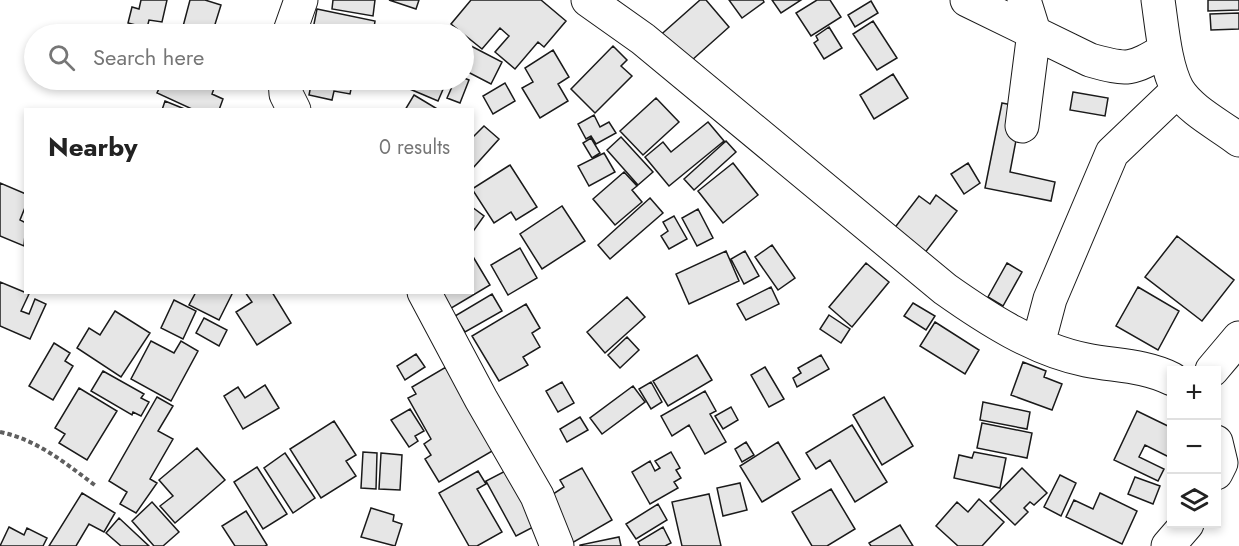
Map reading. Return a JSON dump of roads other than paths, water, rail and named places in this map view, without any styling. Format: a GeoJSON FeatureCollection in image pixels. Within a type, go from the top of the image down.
{"type":"FeatureCollection","features":[{"type":"Feature","properties":{"kind":"street"},"geometry":{"type":"LineString","coordinates":[[293,24],[301,0]]}},
{"type":"Feature","properties":{"kind":"street"},"geometry":{"type":"LineString","coordinates":[[588,0],[643,39],[945,289],[984,317],[1038,344],[1084,360],[1137,366],[1167,377]]}},
{"type":"Feature","properties":{"kind":"street"},"geometry":{"type":"LineString","coordinates":[[967,0],[1090,60],[1125,69],[1139,65],[1166,50]]}},
{"type":"Feature","properties":{"kind":"street"},"geometry":{"type":"LineString","coordinates":[[1022,126],[1034,32],[1024,0]]}},
{"type":"Feature","properties":{"kind":"street"},"geometry":{"type":"LineString","coordinates":[[1158,0],[1166,50],[1178,90],[1198,111],[1239,140]]}},
{"type":"Feature","properties":{"kind":"street"},"geometry":{"type":"LineString","coordinates":[[286,90],[293,108]]}},
{"type":"Feature","properties":{"kind":"street"},"geometry":{"type":"LineString","coordinates":[[1038,344],[1050,299],[1112,153],[1178,90]]}},
{"type":"Feature","properties":{"kind":"street"},"geometry":{"type":"LineString","coordinates":[[425,294],[481,399],[537,496],[557,546]]}},
{"type":"Feature","properties":{"kind":"street"},"geometry":{"type":"LineString","coordinates":[[1215,366],[1239,338]]}},
{"type":"Feature","properties":{"kind":"street"},"geometry":{"type":"LineString","coordinates":[[1168,546],[1184,528]]}}]}
